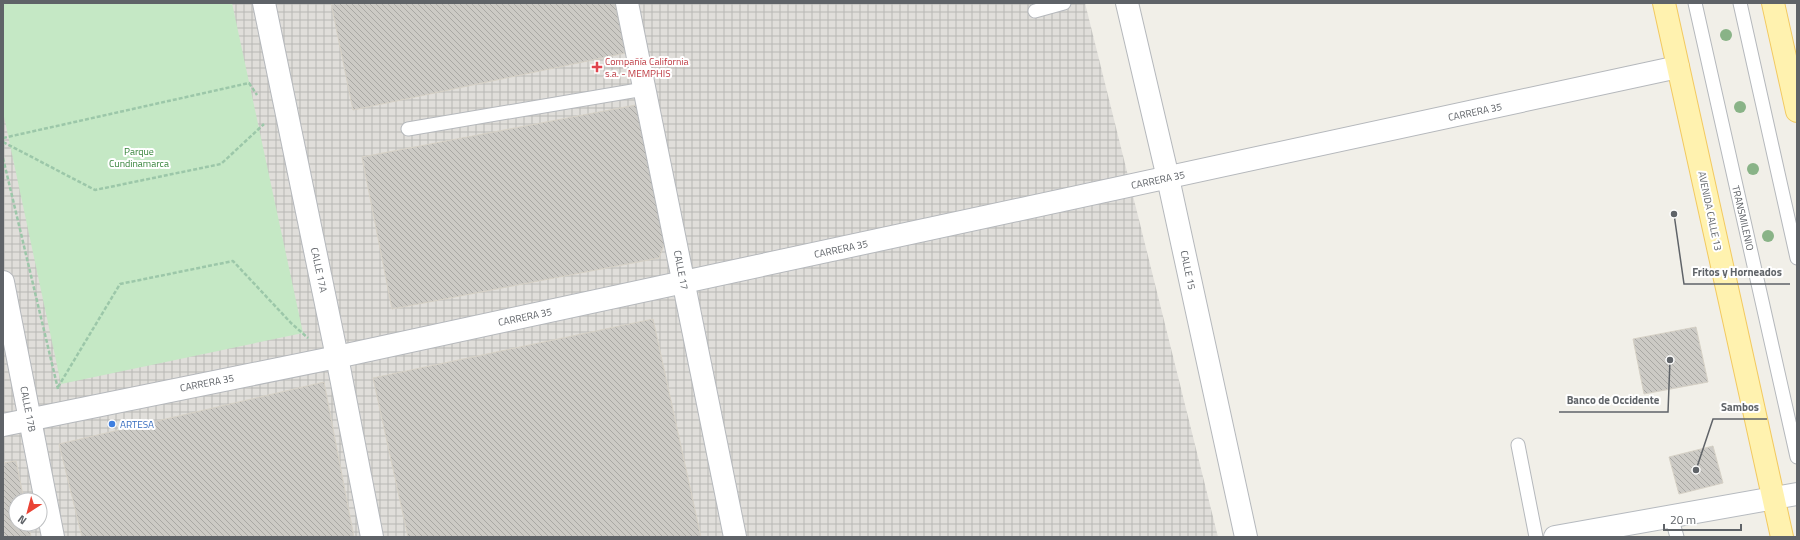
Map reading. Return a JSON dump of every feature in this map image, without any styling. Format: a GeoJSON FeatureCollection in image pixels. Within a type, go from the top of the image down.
{"type":"FeatureCollection","features":[{"type":"Feature","properties":{"kind":"main road","name":"AVENIDA CALLE 13"},"geometry":{"type":"LineString","coordinates":[[1664,3],[1782,537]]}},
{"type":"Feature","properties":{"kind":"main road"},"geometry":{"type":"LineString","coordinates":[[1773,3],[1797,111]]}},
{"type":"Feature","properties":{"kind":"street","name":"CALLE 17A"},"geometry":{"type":"LineString","coordinates":[[264,3],[337,357],[372,537]]}},
{"type":"Feature","properties":{"kind":"street","name":"CALLE 17"},"geometry":{"type":"LineString","coordinates":[[627,3],[735,537]]}},
{"type":"Feature","properties":{"kind":"street","name":"CALLE 15"},"geometry":{"type":"LineString","coordinates":[[1127,3],[1168,178],[1246,537]]}},
{"type":"Feature","properties":{"kind":"street","name":"CARRERA 35"},"geometry":{"type":"LineString","coordinates":[[3,424],[337,357],[1678,67]]}},
{"type":"Feature","properties":{"kind":"street","name":"CALLE 17B"},"geometry":{"type":"LineString","coordinates":[[3,282],[53,537]]}},
{"type":"Feature","properties":{"kind":"street"},"geometry":{"type":"LineString","coordinates":[[1555,537],[1797,494]]}},
{"type":"Feature","properties":{"kind":"lane"},"geometry":{"type":"LineString","coordinates":[[1035,11],[1064,3]]}},
{"type":"Feature","properties":{"kind":"lane","name":"TRANSMILENIO"},"geometry":{"type":"LineString","coordinates":[[1695,3],[1797,457]]}},
{"type":"Feature","properties":{"kind":"lane"},"geometry":{"type":"LineString","coordinates":[[1740,3],[1797,258]]}},
{"type":"Feature","properties":{"kind":"lane"},"geometry":{"type":"LineString","coordinates":[[408,129],[644,89]]}},
{"type":"Feature","properties":{"kind":"lane"},"geometry":{"type":"LineString","coordinates":[[1518,445],[1536,537]]}},
{"type":"Feature","properties":{"kind":"lane"},"geometry":{"type":"LineString","coordinates":[[1671,516],[1677,537]]}},
{"type":"Feature","properties":{"kind":"path"},"geometry":{"type":"LineString","coordinates":[[3,138],[249,83],[260,100]]}},
{"type":"Feature","properties":{"kind":"path"},"geometry":{"type":"LineString","coordinates":[[3,142],[95,190],[221,164],[265,123]]}},
{"type":"Feature","properties":{"kind":"path"},"geometry":{"type":"LineString","coordinates":[[3,158],[58,388],[120,284],[233,261],[291,323],[310,340]]}},
{"type":"Feature","properties":{"kind":"shaded area"},"geometry":{"type":"Polygon","coordinates":[[[32,3],[1085,3],[1218,537],[3,537],[3,9],[32,3]]]}},
{"type":"Feature","properties":{"kind":"green space","name":"Parque Cundinamarca"},"geometry":{"type":"Polygon","coordinates":[[[3,3],[232,3],[303,333],[61,384],[3,112],[3,3]]]}},
{"type":"Feature","properties":{"kind":"building"},"geometry":{"type":"Polygon","coordinates":[[[331,3],[615,3],[626,53],[353,110],[331,3]]]}},
{"type":"Feature","properties":{"kind":"building"},"geometry":{"type":"Polygon","coordinates":[[[641,104],[667,237],[659,258],[392,309],[362,157],[641,104]]]}},
{"type":"Feature","properties":{"kind":"building"},"geometry":{"type":"Polygon","coordinates":[[[653,319],[701,537],[408,537],[373,378],[653,319]]]}},
{"type":"Feature","properties":{"kind":"building"},"geometry":{"type":"Polygon","coordinates":[[[1696,327],[1708,382],[1644,394],[1633,339],[1696,327]]]}},
{"type":"Feature","properties":{"kind":"building"},"geometry":{"type":"Polygon","coordinates":[[[324,382],[354,537],[82,537],[59,444],[324,382]]]}},
{"type":"Feature","properties":{"kind":"building"},"geometry":{"type":"Polygon","coordinates":[[[1713,446],[1723,483],[1679,494],[1669,457],[1713,446]]]}},
{"type":"Feature","properties":{"kind":"building"},"geometry":{"type":"Polygon","coordinates":[[[16,461],[22,492],[8,492],[8,532],[30,532],[31,537],[3,537],[3,463],[16,461]]]}},
{"type":"Feature","properties":{"kind":"place","name":"Compañía California s.a. - MEMPHIS"},"geometry":{"type":"Point","coordinates":[597,67]}},
{"type":"Feature","properties":{"kind":"place","name":"Fritos y Horneados"},"geometry":{"type":"Point","coordinates":[1674,214]}},
{"type":"Feature","properties":{"kind":"place","name":"Banco de Occidente"},"geometry":{"type":"Point","coordinates":[1670,360]}},
{"type":"Feature","properties":{"kind":"place","name":"ARTESA"},"geometry":{"type":"Point","coordinates":[112,424]}},
{"type":"Feature","properties":{"kind":"place","name":"Sambos"},"geometry":{"type":"Point","coordinates":[1696,470]}}]}
